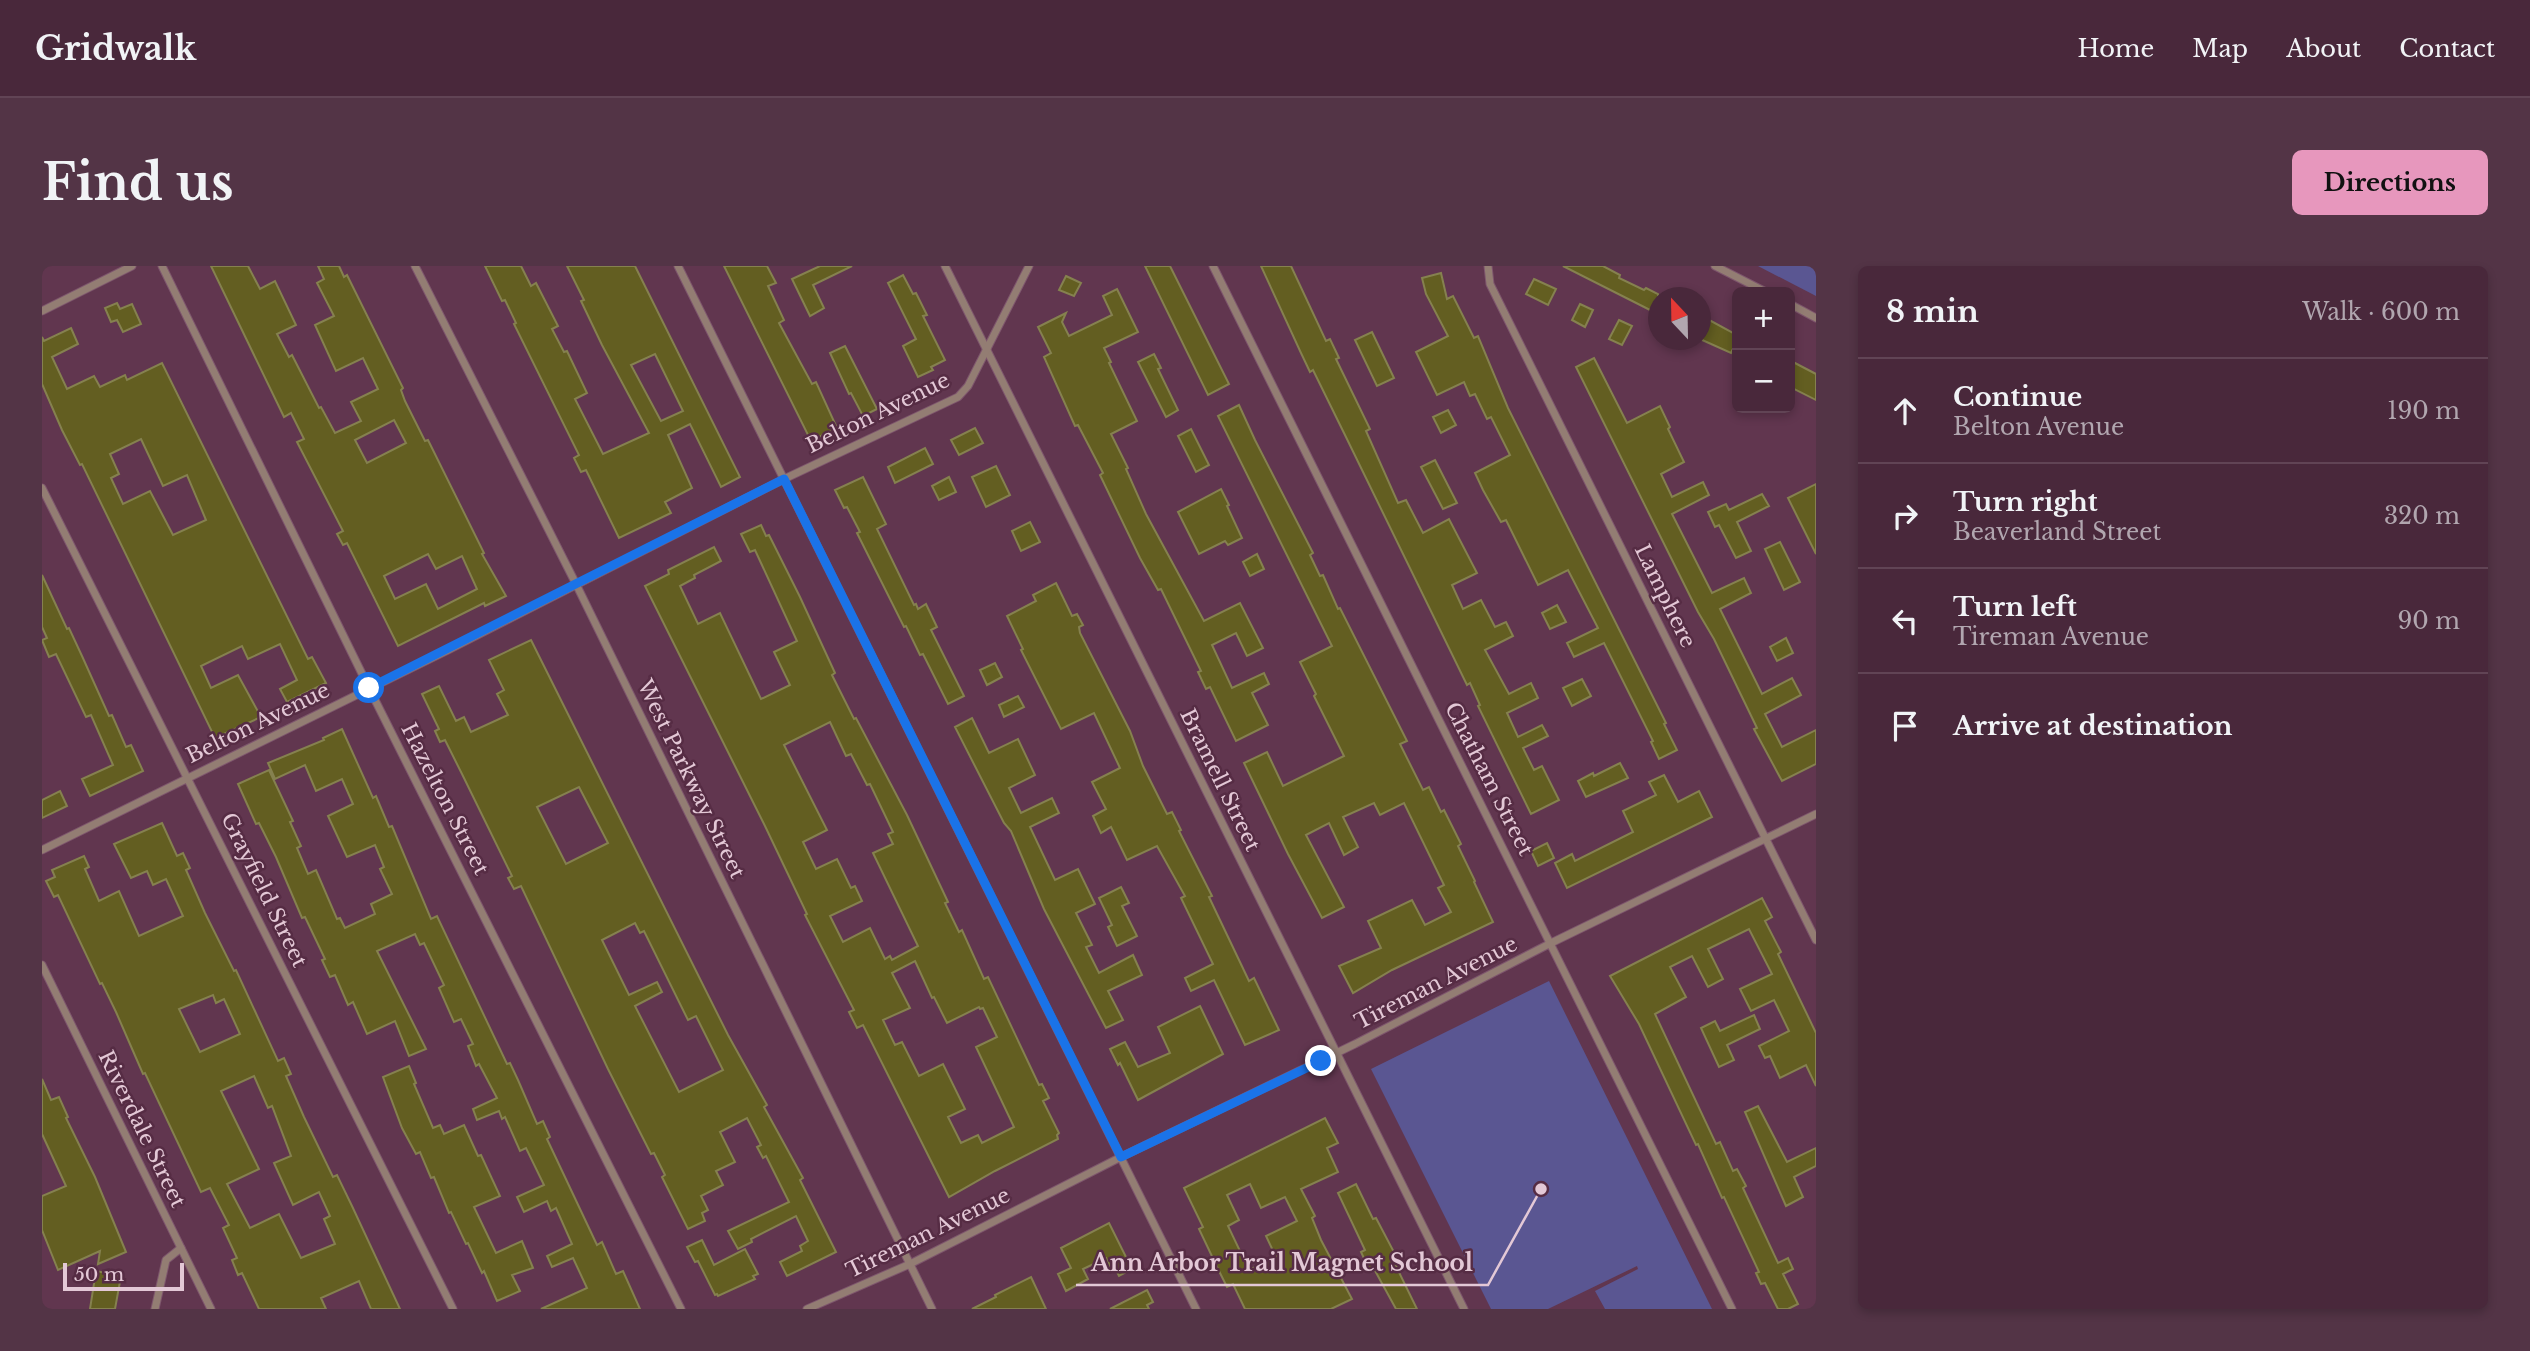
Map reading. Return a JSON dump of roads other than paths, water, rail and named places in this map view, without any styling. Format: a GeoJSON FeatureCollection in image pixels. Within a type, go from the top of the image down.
{"type":"FeatureCollection","features":[{"type":"Feature","properties":{"kind":"street"},"geometry":{"type":"LineString","coordinates":[[42,311],[132,266]]}},
{"type":"Feature","properties":{"kind":"street","name":"Hazelton Street"},"geometry":{"type":"LineString","coordinates":[[162,266],[369,688],[681,1309]]}},
{"type":"Feature","properties":{"kind":"street","name":"West Parkway Street"},"geometry":{"type":"LineString","coordinates":[[415,266],[576,584],[932,1309]]}},
{"type":"Feature","properties":{"kind":"street"},"geometry":{"type":"LineString","coordinates":[[678,266],[1196,1309]]}},
{"type":"Feature","properties":{"kind":"street","name":"Bramell Street"},"geometry":{"type":"LineString","coordinates":[[945,266],[1464,1309]]}},
{"type":"Feature","properties":{"kind":"street","name":"Belton Avenue"},"geometry":{"type":"LineString","coordinates":[[42,850],[784,479],[958,397],[968,386],[1030,266]]}},
{"type":"Feature","properties":{"kind":"street","name":"Chatham Street"},"geometry":{"type":"LineString","coordinates":[[1213,266],[1732,1309]]}},
{"type":"Feature","properties":{"kind":"street","name":"Lamphere"},"geometry":{"type":"LineString","coordinates":[[1488,266],[1490,284],[1816,940]]}},
{"type":"Feature","properties":{"kind":"street"},"geometry":{"type":"LineString","coordinates":[[1715,266],[1756,287]]}},
{"type":"Feature","properties":{"kind":"street"},"geometry":{"type":"LineString","coordinates":[[1795,307],[1816,318]]}},
{"type":"Feature","properties":{"kind":"street","name":"Grayfield Street"},"geometry":{"type":"LineString","coordinates":[[42,488],[453,1309]]}},
{"type":"Feature","properties":{"kind":"street","name":"Tireman Avenue"},"geometry":{"type":"LineString","coordinates":[[807,1309],[910,1264],[1121,1157],[1337,1053],[1551,943],[1816,814]]}},
{"type":"Feature","properties":{"kind":"street","name":"Riverdale Street"},"geometry":{"type":"LineString","coordinates":[[42,965],[211,1309]]}},
{"type":"Feature","properties":{"kind":"street"},"geometry":{"type":"LineString","coordinates":[[155,1309],[166,1260],[181,1248]]}},
{"type":"Feature","properties":{"kind":"place","name":"Ann Arbor Trail Magnet School"},"geometry":{"type":"Point","coordinates":[1541,1189]}}]}
